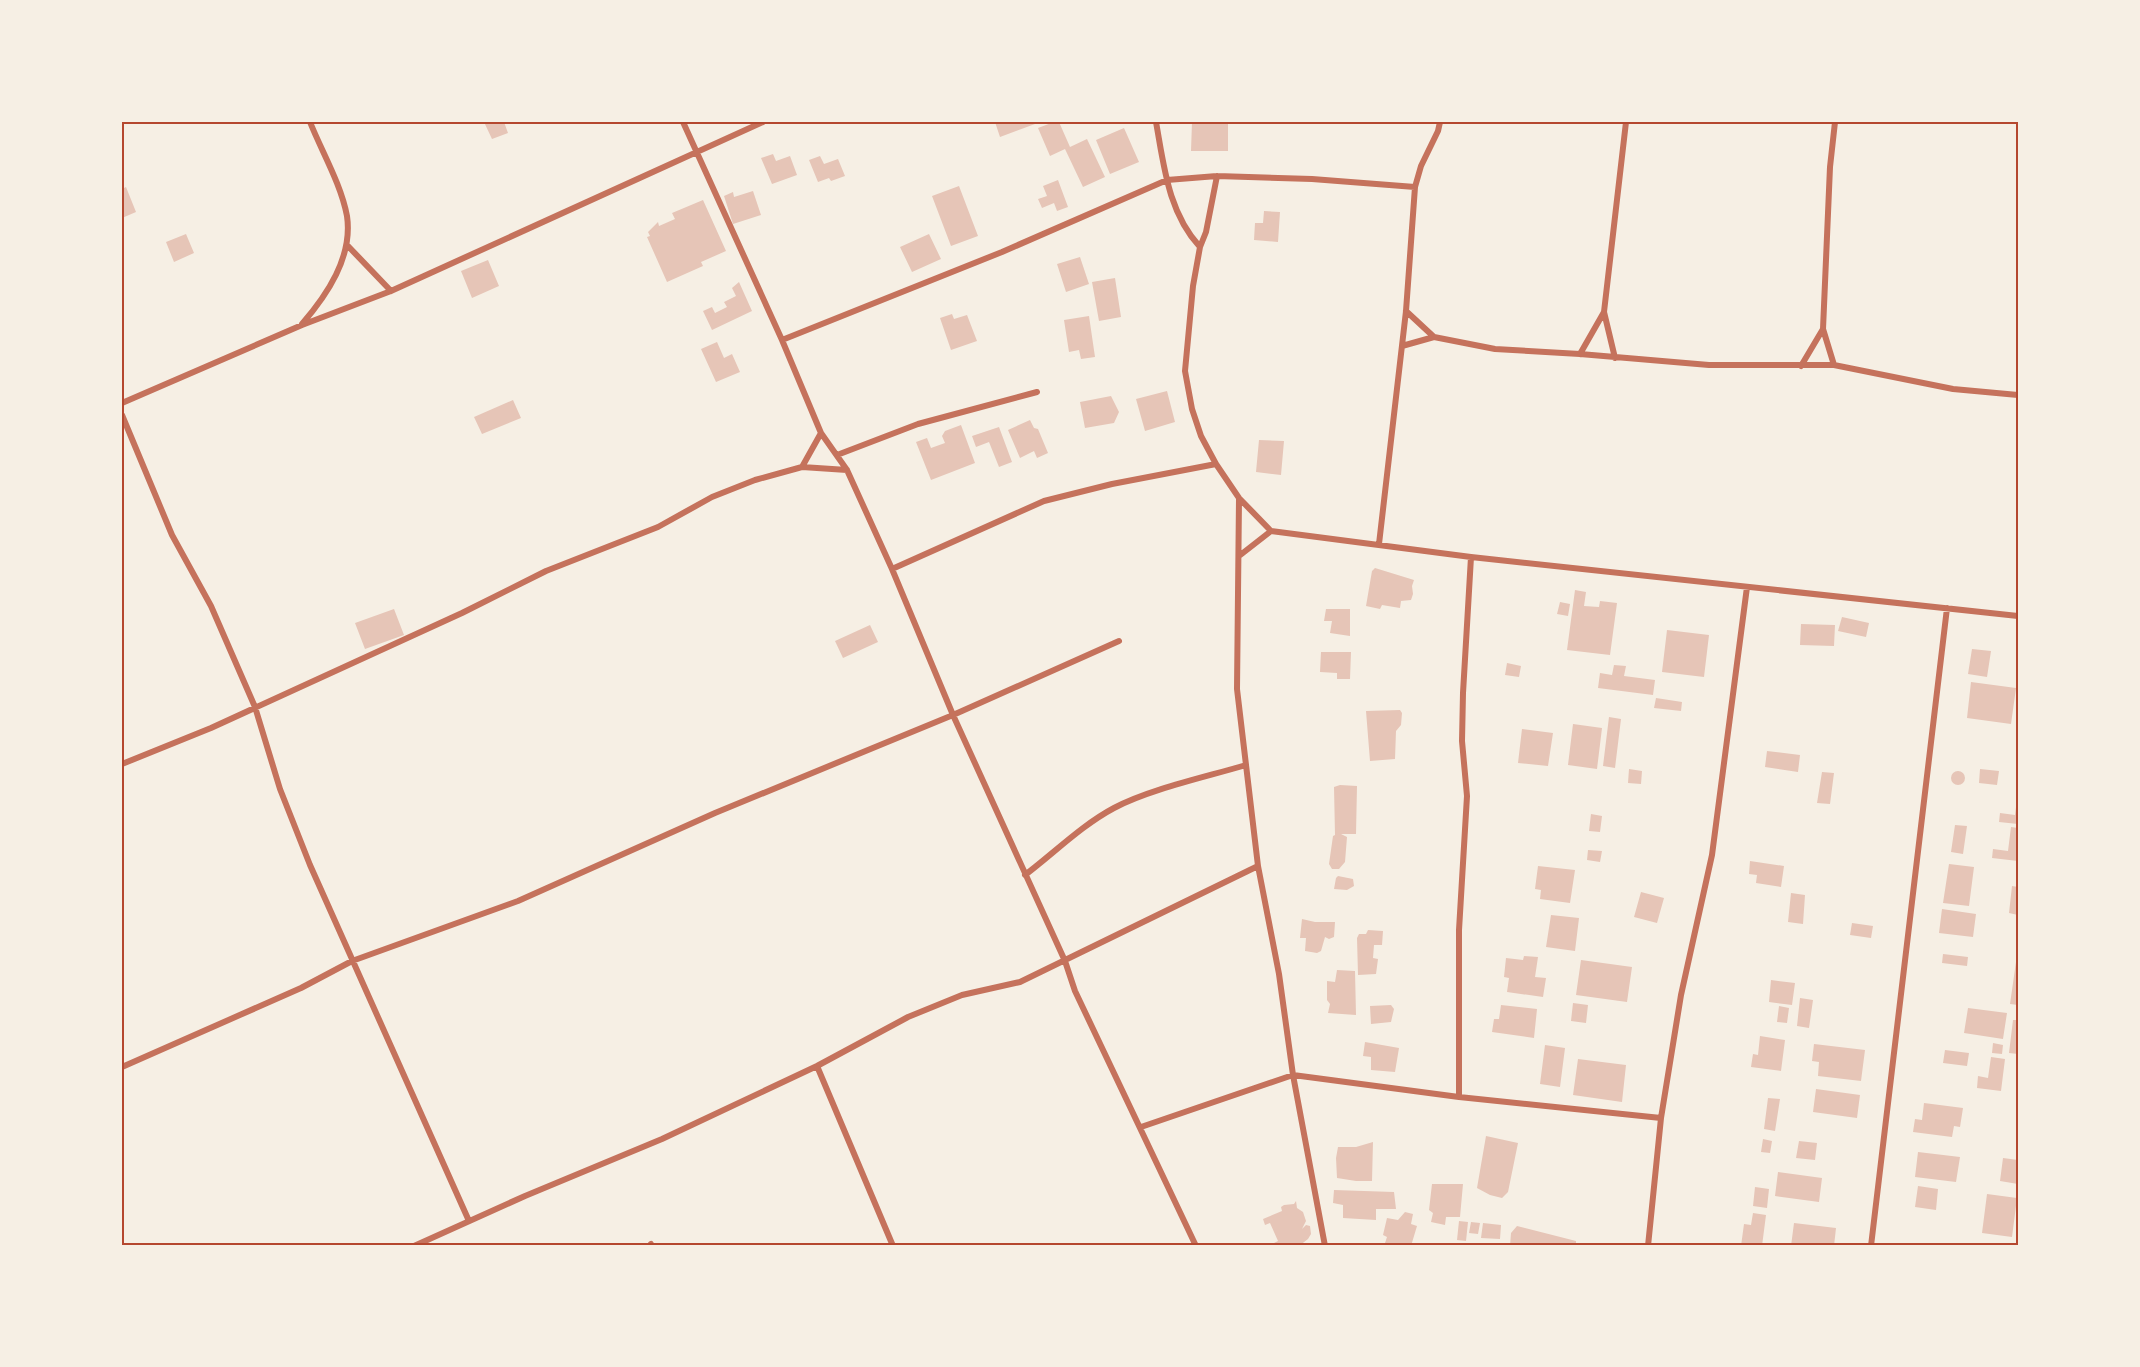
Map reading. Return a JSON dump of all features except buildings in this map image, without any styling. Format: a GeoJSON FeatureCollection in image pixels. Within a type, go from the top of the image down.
{"type":"FeatureCollection","features":[{"type":"Feature","properties":{"kind":"street"},"geometry":{"type":"LineString","coordinates":[[302,325],[331,287],[347,245],[347,217],[341,194],[309,122]]}},
{"type":"Feature","properties":{"kind":"street"},"geometry":{"type":"LineString","coordinates":[[683,122],[782,340],[821,433],[847,470],[892,569],[953,715],[1065,961],[1075,991],[1196,1245]]}},
{"type":"Feature","properties":{"kind":"street"},"geometry":{"type":"LineString","coordinates":[[122,403],[302,325],[391,291],[763,122]]}},
{"type":"Feature","properties":{"kind":"street"},"geometry":{"type":"LineString","coordinates":[[1155,122],[1171,198],[1187,233],[1200,247]]}},
{"type":"Feature","properties":{"kind":"street"},"geometry":{"type":"LineString","coordinates":[[1379,544],[1406,311],[1414,187],[1440,122]]}},
{"type":"Feature","properties":{"kind":"street"},"geometry":{"type":"LineString","coordinates":[[1615,358],[1604,312],[1626,122]]}},
{"type":"Feature","properties":{"kind":"street"},"geometry":{"type":"LineString","coordinates":[[1834,365],[1823,329],[1830,167],[1835,122]]}},
{"type":"Feature","properties":{"kind":"street"},"geometry":{"type":"LineString","coordinates":[[782,340],[1002,252],[1167,180],[1217,176],[1312,179],[1414,187]]}},
{"type":"Feature","properties":{"kind":"street"},"geometry":{"type":"LineString","coordinates":[[1217,176],[1193,286],[1185,371],[1192,410],[1201,436],[1216,464],[1239,498],[1271,531],[1471,558],[2019,616]]}},
{"type":"Feature","properties":{"kind":"street"},"geometry":{"type":"LineString","coordinates":[[347,245],[391,291]]}},
{"type":"Feature","properties":{"kind":"street"},"geometry":{"type":"LineString","coordinates":[[1406,311],[1434,337]]}},
{"type":"Feature","properties":{"kind":"street"},"geometry":{"type":"LineString","coordinates":[[1580,354],[1604,312]]}},
{"type":"Feature","properties":{"kind":"street"},"geometry":{"type":"LineString","coordinates":[[1801,366],[1823,329]]}},
{"type":"Feature","properties":{"kind":"street"},"geometry":{"type":"LineString","coordinates":[[1402,346],[1434,337],[1495,349],[1709,365],[1834,365],[1953,388],[2019,394]]}},
{"type":"Feature","properties":{"kind":"street"},"geometry":{"type":"LineString","coordinates":[[837,455],[918,424],[1036,392]]}},
{"type":"Feature","properties":{"kind":"street"},"geometry":{"type":"LineString","coordinates":[[122,415],[172,536],[211,606],[255,707],[280,789],[310,866],[469,1221]]}},
{"type":"Feature","properties":{"kind":"street"},"geometry":{"type":"LineString","coordinates":[[802,467],[821,433]]}},
{"type":"Feature","properties":{"kind":"street"},"geometry":{"type":"LineString","coordinates":[[892,569],[1044,501],[1112,484],[1216,464]]}},
{"type":"Feature","properties":{"kind":"street"},"geometry":{"type":"LineString","coordinates":[[122,764],[211,728],[462,613],[546,570],[658,527],[712,497],[755,480],[802,467],[847,470]]}},
{"type":"Feature","properties":{"kind":"street"},"geometry":{"type":"LineString","coordinates":[[1239,498],[1237,689],[1258,866],[1279,974],[1293,1076],[1325,1245]]}},
{"type":"Feature","properties":{"kind":"street"},"geometry":{"type":"LineString","coordinates":[[1239,556],[1271,531]]}},
{"type":"Feature","properties":{"kind":"street"},"geometry":{"type":"LineString","coordinates":[[1459,1097],[1459,930],[1467,796],[1462,741],[1463,693],[1471,558]]}},
{"type":"Feature","properties":{"kind":"street"},"geometry":{"type":"LineString","coordinates":[[1648,1245],[1661,1118],[1681,995],[1712,855],[1748,587]]}},
{"type":"Feature","properties":{"kind":"street"},"geometry":{"type":"LineString","coordinates":[[1871,1245],[1947,608]]}},
{"type":"Feature","properties":{"kind":"street"},"geometry":{"type":"LineString","coordinates":[[122,1067],[301,988],[352,961],[518,902],[715,813],[953,715],[1119,641]]}},
{"type":"Feature","properties":{"kind":"street"},"geometry":{"type":"LineString","coordinates":[[1026,875],[1090,824],[1114,808],[1142,796],[1246,765]]}},
{"type":"Feature","properties":{"kind":"street"},"geometry":{"type":"LineString","coordinates":[[414,1245],[662,1139],[817,1066],[908,1017],[962,995],[1020,982],[1258,866]]}},
{"type":"Feature","properties":{"kind":"street"},"geometry":{"type":"LineString","coordinates":[[817,1066],[893,1245]]}},
{"type":"Feature","properties":{"kind":"street"},"geometry":{"type":"LineString","coordinates":[[1141,1127],[1293,1076],[1459,1097],[1661,1118]]}}]}
